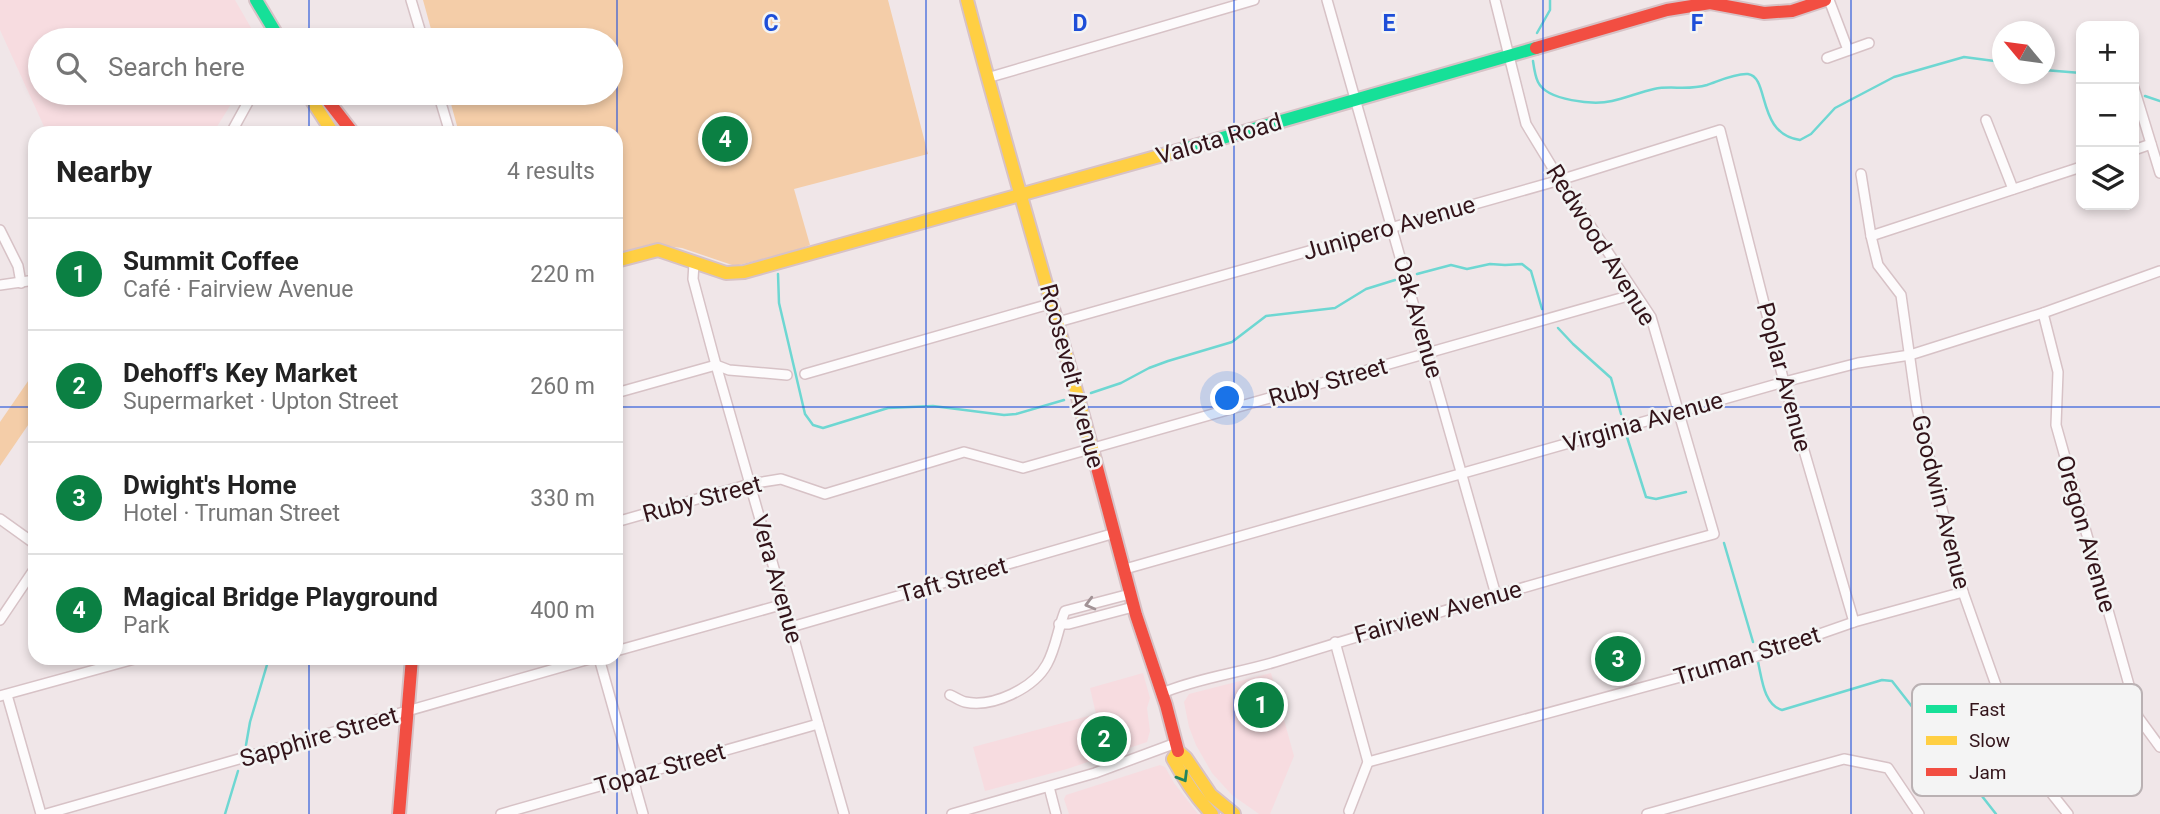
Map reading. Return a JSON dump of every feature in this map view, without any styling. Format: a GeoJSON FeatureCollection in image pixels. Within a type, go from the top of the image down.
{"type":"FeatureCollection","features":[{"type":"Feature","properties":{"kind":"street"},"geometry":{"type":"LineString","coordinates":[[256,0],[273,28]]}},
{"type":"Feature","properties":{"kind":"street"},"geometry":{"type":"LineString","coordinates":[[411,0],[419,28]]}},
{"type":"Feature","properties":{"kind":"street","name":"Roosevelt Avenue"},"geometry":{"type":"LineString","coordinates":[[967,0],[1053,303],[1125,569],[1129,593],[1177,747],[1206,788],[1220,804],[1234,814]]}},
{"type":"Feature","properties":{"kind":"street"},"geometry":{"type":"LineString","coordinates":[[987,78],[1254,0]]}},
{"type":"Feature","properties":{"kind":"street","name":"Oak Avenue"},"geometry":{"type":"LineString","coordinates":[[1327,0],[1496,595]]}},
{"type":"Feature","properties":{"kind":"street","name":"Redwood Avenue"},"geometry":{"type":"LineString","coordinates":[[1495,0],[1526,124],[1651,317],[1714,534]]}},
{"type":"Feature","properties":{"kind":"street"},"geometry":{"type":"LineString","coordinates":[[1827,0],[1848,50]]}},
{"type":"Feature","properties":{"kind":"street","name":"Valota Road"},"geometry":{"type":"LineString","coordinates":[[623,259],[658,250],[726,273],[744,272],[1355,101],[1667,10],[1710,4],[1748,6],[1764,13],[1792,11],[1827,0]]}},
{"type":"Feature","properties":{"kind":"street"},"geometry":{"type":"LineString","coordinates":[[1828,58],[1869,43]]}},
{"type":"Feature","properties":{"kind":"street"},"geometry":{"type":"LineString","coordinates":[[2139,104],[2160,173]]}},
{"type":"Feature","properties":{"kind":"street"},"geometry":{"type":"LineString","coordinates":[[235,126],[246,105]]}},
{"type":"Feature","properties":{"kind":"street"},"geometry":{"type":"LineString","coordinates":[[315,105],[328,126]]}},
{"type":"Feature","properties":{"kind":"street"},"geometry":{"type":"LineString","coordinates":[[331,105],[348,126]]}},
{"type":"Feature","properties":{"kind":"street"},"geometry":{"type":"LineString","coordinates":[[442,105],[448,126]]}},
{"type":"Feature","properties":{"kind":"street"},"geometry":{"type":"LineString","coordinates":[[1986,120],[2013,189]]}},
{"type":"Feature","properties":{"kind":"street","name":"Junipero Avenue"},"geometry":{"type":"LineString","coordinates":[[1058,322],[1560,180],[1720,130]]}},
{"type":"Feature","properties":{"kind":"street","name":"Poplar Avenue"},"geometry":{"type":"LineString","coordinates":[[1720,130],[1784,382],[1854,622]]}},
{"type":"Feature","properties":{"kind":"street"},"geometry":{"type":"LineString","coordinates":[[2139,148],[2151,144]]}},
{"type":"Feature","properties":{"kind":"street"},"geometry":{"type":"LineString","coordinates":[[1871,236],[2076,169]]}},
{"type":"Feature","properties":{"kind":"street","name":"Goodwin Avenue"},"geometry":{"type":"LineString","coordinates":[[1861,174],[1878,265],[1901,295],[1917,409],[1963,593],[1996,684]]}},
{"type":"Feature","properties":{"kind":"street"},"geometry":{"type":"LineString","coordinates":[[0,230],[18,266],[20,283]]}},
{"type":"Feature","properties":{"kind":"street","name":"Vera Avenue"},"geometry":{"type":"LineString","coordinates":[[694,263],[693,279],[716,365],[844,814]]}},
{"type":"Feature","properties":{"kind":"street","name":"Virginia Avenue"},"geometry":{"type":"LineString","coordinates":[[1125,569],[1784,382],[1858,363],[1910,355],[2043,313],[2160,271]]}},
{"type":"Feature","properties":{"kind":"street"},"geometry":{"type":"LineString","coordinates":[[0,285],[28,281]]}},
{"type":"Feature","properties":{"kind":"street","name":"Ruby Street"},"geometry":{"type":"LineString","coordinates":[[623,520],[750,484],[782,479],[825,494],[964,452],[1023,468],[1635,294]]}},
{"type":"Feature","properties":{"kind":"street"},"geometry":{"type":"LineString","coordinates":[[805,374],[1053,303]]}},
{"type":"Feature","properties":{"kind":"street","name":"Oregon Avenue"},"geometry":{"type":"LineString","coordinates":[[2043,313],[2058,372],[2056,425],[2129,684]]}},
{"type":"Feature","properties":{"kind":"street"},"geometry":{"type":"LineString","coordinates":[[623,391],[716,365],[729,370],[787,375]]}},
{"type":"Feature","properties":{"kind":"street"},"geometry":{"type":"LineString","coordinates":[[0,519],[28,539]]}},
{"type":"Feature","properties":{"kind":"street","name":"Taft Street"},"geometry":{"type":"LineString","coordinates":[[791,627],[1115,533]]}},
{"type":"Feature","properties":{"kind":"street","name":"Fairview Avenue"},"geometry":{"type":"LineString","coordinates":[[1162,693],[1714,534]]}},
{"type":"Feature","properties":{"kind":"street"},"geometry":{"type":"LineString","coordinates":[[0,620],[28,578]]}},
{"type":"Feature","properties":{"kind":"street"},"geometry":{"type":"LineString","coordinates":[[950,695],[965,702],[978,702],[998,699],[1021,690],[1038,678],[1048,663],[1065,611],[1129,593]]}},
{"type":"Feature","properties":{"kind":"street","name":"Truman Street"},"geometry":{"type":"LineString","coordinates":[[1368,762],[1754,657],[1854,622],[1963,593]]}},
{"type":"Feature","properties":{"kind":"street"},"geometry":{"type":"LineString","coordinates":[[623,649],[784,604]]}},
{"type":"Feature","properties":{"kind":"street"},"geometry":{"type":"LineString","coordinates":[[1059,624],[1069,624],[1133,607]]}},
{"type":"Feature","properties":{"kind":"street"},"geometry":{"type":"LineString","coordinates":[[1335,642],[1368,762],[1348,813]]}},
{"type":"Feature","properties":{"kind":"street"},"geometry":{"type":"LineString","coordinates":[[43,814],[4,696],[113,665]]}},
{"type":"Feature","properties":{"kind":"street"},"geometry":{"type":"LineString","coordinates":[[399,814],[411,665]]}},
{"type":"Feature","properties":{"kind":"street","name":"Sapphire Street"},"geometry":{"type":"LineString","coordinates":[[43,814],[569,665]]}},
{"type":"Feature","properties":{"kind":"street"},"geometry":{"type":"LineString","coordinates":[[601,665],[643,814]]}},
{"type":"Feature","properties":{"kind":"street","name":"Oregon Avenue"},"geometry":{"type":"LineString","coordinates":[[2142,722],[2160,747]]}},
{"type":"Feature","properties":{"kind":"street","name":"Topaz Street"},"geometry":{"type":"LineString","coordinates":[[501,814],[818,724]]}},
{"type":"Feature","properties":{"kind":"street"},"geometry":{"type":"LineString","coordinates":[[952,814],[1177,747]]}},
{"type":"Feature","properties":{"kind":"street","name":"Roosevelt Avenue"},"geometry":{"type":"LineString","coordinates":[[1177,747],[1172,759],[1189,788],[1212,814]]}},
{"type":"Feature","properties":{"kind":"street"},"geometry":{"type":"LineString","coordinates":[[1647,814],[1844,759],[1888,768],[1919,814]]}},
{"type":"Feature","properties":{"kind":"street"},"geometry":{"type":"LineString","coordinates":[[1049,787],[1056,814]]}},
{"type":"Feature","properties":{"kind":"street","name":"Goodwin Avenue"},"geometry":{"type":"LineString","coordinates":[[2054,796],[2068,814]]}},
{"type":"Feature","properties":{"kind":"shaded area"},"geometry":{"type":"Polygon","coordinates":[[[0,0],[235,0],[251,28],[28,28],[28,91],[0,30],[0,0]]]}},
{"type":"Feature","properties":{"kind":"shaded area"},"geometry":{"type":"Polygon","coordinates":[[[423,0],[888,0],[928,154],[794,189],[810,245],[794,251],[735,266],[682,248],[651,244],[623,252],[623,126],[457,126],[451,105],[623,105],[623,28],[431,28],[423,0]]]}},
{"type":"Feature","properties":{"kind":"shaded area"},"geometry":{"type":"Polygon","coordinates":[[[34,105],[230,105],[217,126],[44,126],[34,105]]]}},
{"type":"Feature","properties":{"kind":"shaded area"},"geometry":{"type":"Polygon","coordinates":[[[28,381],[28,425],[0,466],[0,422],[28,381]]]}},
{"type":"Feature","properties":{"kind":"shaded area"},"geometry":{"type":"Polygon","coordinates":[[[1143,673],[1150,698],[1147,708],[1150,731],[1147,742],[1067,769],[985,791],[973,747],[1096,714],[1090,688],[1143,673]]]}},
{"type":"Feature","properties":{"kind":"shaded area"},"geometry":{"type":"Polygon","coordinates":[[[1271,673],[1294,756],[1270,814],[1259,814],[1232,795],[1212,773],[1196,745],[1184,702],[1189,694],[1271,673]]]}},
{"type":"Feature","properties":{"kind":"shaded area"},"geometry":{"type":"Polygon","coordinates":[[[1160,765],[1165,767],[1198,814],[1069,814],[1064,799],[1066,795],[1160,765]]]}},
{"type":"Feature","properties":{"kind":"waterway"},"geometry":{"type":"LineString","coordinates":[[1537,33],[1550,10],[1550,0]]}},
{"type":"Feature","properties":{"kind":"waterway"},"geometry":{"type":"LineString","coordinates":[[1533,61],[1537,80],[1543,88],[1551,94],[1583,102],[1612,101],[1661,88],[1699,87],[1732,76],[1748,74],[1755,77],[1776,128],[1786,136],[1800,140],[1811,134],[1835,108],[1894,77],[1964,57],[1992,61]]}},
{"type":"Feature","properties":{"kind":"waterway"},"geometry":{"type":"LineString","coordinates":[[2055,71],[2076,73]]}},
{"type":"Feature","properties":{"kind":"waterway"},"geometry":{"type":"LineString","coordinates":[[2145,96],[2160,101]]}},
{"type":"Feature","properties":{"kind":"waterway"},"geometry":{"type":"LineString","coordinates":[[1417,274],[1451,265],[1467,269],[1490,264],[1522,264],[1531,271],[1542,309]]}},
{"type":"Feature","properties":{"kind":"waterway"},"geometry":{"type":"LineString","coordinates":[[778,274],[779,303],[805,414],[813,425],[823,428],[888,408],[933,406],[1004,415],[1064,400]]}},
{"type":"Feature","properties":{"kind":"waterway"},"geometry":{"type":"LineString","coordinates":[[1091,393],[1121,383],[1168,361],[1232,342],[1266,316],[1335,308],[1366,289],[1395,280]]}},
{"type":"Feature","properties":{"kind":"waterway"},"geometry":{"type":"LineString","coordinates":[[1558,328],[1611,378],[1621,414]]}},
{"type":"Feature","properties":{"kind":"waterway"},"geometry":{"type":"LineString","coordinates":[[1627,437],[1646,497],[1656,499],[1686,492]]}},
{"type":"Feature","properties":{"kind":"waterway"},"geometry":{"type":"LineString","coordinates":[[1724,543],[1753,642]]}},
{"type":"Feature","properties":{"kind":"waterway"},"geometry":{"type":"LineString","coordinates":[[1758,662],[1768,697],[1771,703],[1782,710],[1882,680],[1892,681],[1912,707]]}},
{"type":"Feature","properties":{"kind":"waterway"},"geometry":{"type":"LineString","coordinates":[[246,745],[267,665]]}},
{"type":"Feature","properties":{"kind":"waterway"},"geometry":{"type":"LineString","coordinates":[[225,814],[238,771]]}},
{"type":"Feature","properties":{"kind":"waterway"},"geometry":{"type":"LineString","coordinates":[[1982,796],[1996,814]]}},
{"type":"Feature","properties":{"kind":"traffic: fast"},"geometry":{"type":"LineString","coordinates":[[256,0],[273,28]]}},
{"type":"Feature","properties":{"kind":"traffic: fast"},"geometry":{"type":"LineString","coordinates":[[1170,153],[1536,48]]}},
{"type":"Feature","properties":{"kind":"traffic: slow"},"geometry":{"type":"LineString","coordinates":[[967,0],[1095,460]]}},
{"type":"Feature","properties":{"kind":"traffic: slow"},"geometry":{"type":"LineString","coordinates":[[315,105],[328,126]]}},
{"type":"Feature","properties":{"kind":"traffic: slow"},"geometry":{"type":"LineString","coordinates":[[623,259],[658,250],[726,273],[744,272],[1170,153]]}},
{"type":"Feature","properties":{"kind":"traffic: slow"},"geometry":{"type":"LineString","coordinates":[[1212,814],[1173,759],[1178,751],[1186,758],[1211,795],[1234,814]]}},
{"type":"Feature","properties":{"kind":"traffic: jam"},"geometry":{"type":"LineString","coordinates":[[1536,48],[1667,10],[1710,3],[1764,13],[1792,11],[1825,0]]}},
{"type":"Feature","properties":{"kind":"traffic: jam"},"geometry":{"type":"LineString","coordinates":[[331,105],[348,126]]}},
{"type":"Feature","properties":{"kind":"traffic: jam"},"geometry":{"type":"LineString","coordinates":[[1095,460],[1136,615],[1166,705],[1178,751]]}},
{"type":"Feature","properties":{"kind":"traffic: jam"},"geometry":{"type":"LineString","coordinates":[[399,814],[411,665]]}},
{"type":"Feature","properties":{"kind":"place","name":"Magical Bridge Playground"},"geometry":{"type":"Point","coordinates":[725,139]}},
{"type":"Feature","properties":{"kind":"place","name":"Dwight's Home"},"geometry":{"type":"Point","coordinates":[1618,659]}},
{"type":"Feature","properties":{"kind":"place","name":"Summit Coffee"},"geometry":{"type":"Point","coordinates":[1261,705]}},
{"type":"Feature","properties":{"kind":"place","name":"Dehoff's Key Market"},"geometry":{"type":"Point","coordinates":[1104,739]}}]}
